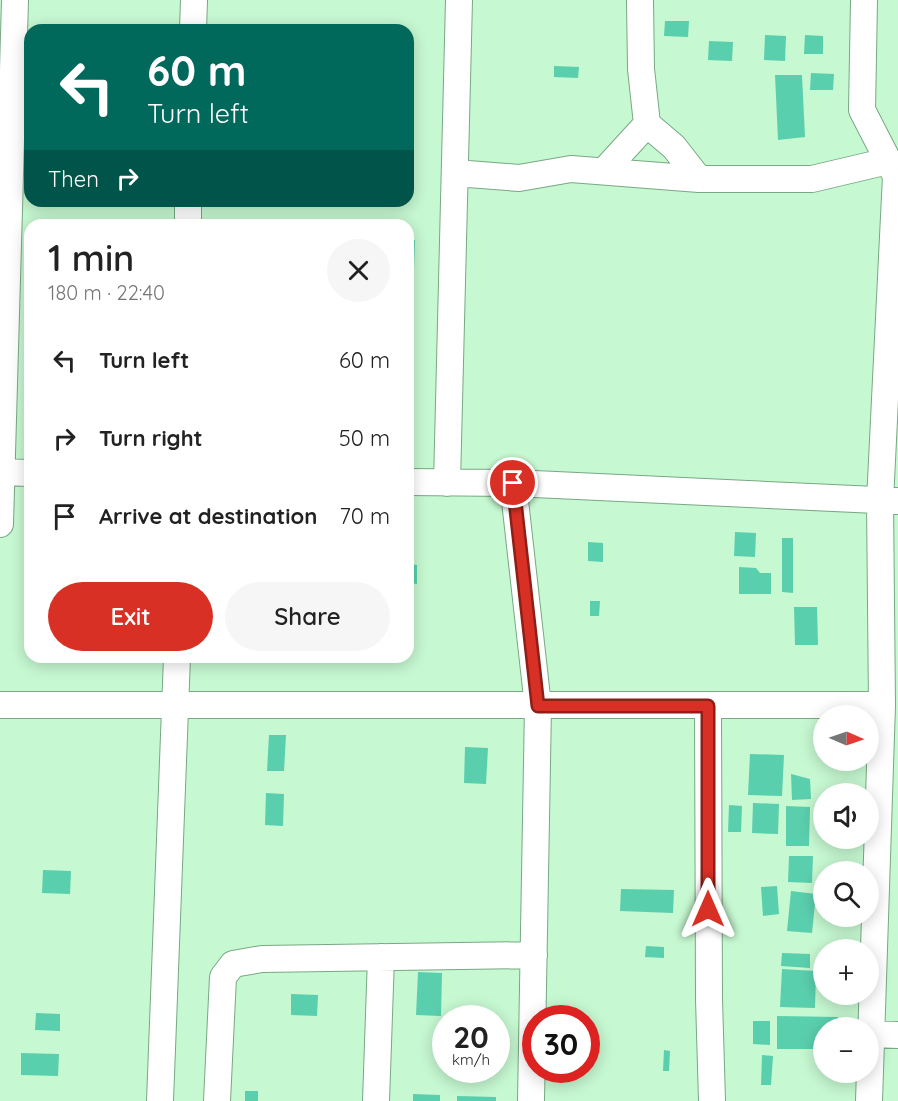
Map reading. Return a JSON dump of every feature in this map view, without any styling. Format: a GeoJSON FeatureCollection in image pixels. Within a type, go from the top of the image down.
{"type":"FeatureCollection","features":[{"type":"Feature","properties":{"kind":"street"},"geometry":{"type":"LineString","coordinates":[[0,524],[3,265],[15,0]]}},
{"type":"Feature","properties":{"kind":"street"},"geometry":{"type":"LineString","coordinates":[[193,24],[194,0]]}},
{"type":"Feature","properties":{"kind":"street"},"geometry":{"type":"LineString","coordinates":[[447,483],[459,0]]}},
{"type":"Feature","properties":{"kind":"street"},"geometry":{"type":"LineString","coordinates":[[640,0],[641,69],[647,124],[674,147],[699,178]]}},
{"type":"Feature","properties":{"kind":"street"},"geometry":{"type":"LineString","coordinates":[[864,0],[862,110],[894,171],[889,501],[872,1017]]}},
{"type":"Feature","properties":{"kind":"street"},"geometry":{"type":"LineString","coordinates":[[604,171],[647,124]]}},
{"type":"Feature","properties":{"kind":"street"},"geometry":{"type":"LineString","coordinates":[[454,172],[501,178],[571,169],[699,178],[812,179],[894,171]]}},
{"type":"Feature","properties":{"kind":"street"},"geometry":{"type":"LineString","coordinates":[[1,472],[24,473]]}},
{"type":"Feature","properties":{"kind":"street"},"geometry":{"type":"LineString","coordinates":[[414,483],[513,483],[889,501]]}},
{"type":"Feature","properties":{"kind":"street"},"geometry":{"type":"LineString","coordinates":[[513,483],[538,706],[531,1101]]}},
{"type":"Feature","properties":{"kind":"street"},"geometry":{"type":"LineString","coordinates":[[160,1101],[177,663]]}},
{"type":"Feature","properties":{"kind":"street"},"geometry":{"type":"LineString","coordinates":[[0,705],[882,705]]}},
{"type":"Feature","properties":{"kind":"street"},"geometry":{"type":"LineString","coordinates":[[708,706],[709,987],[712,1101]]}},
{"type":"Feature","properties":{"kind":"street"},"geometry":{"type":"LineString","coordinates":[[217,1101],[224,977],[228,968],[233,964],[262,959],[534,956]]}},
{"type":"Feature","properties":{"kind":"street"},"geometry":{"type":"LineString","coordinates":[[376,1101],[381,957]]}},
{"type":"Feature","properties":{"kind":"street"},"geometry":{"type":"LineString","coordinates":[[879,1034],[898,1035]]}},
{"type":"Feature","properties":{"kind":"street"},"geometry":{"type":"LineString","coordinates":[[869,1101],[870,1083]]}},
{"type":"Feature","properties":{"kind":"building"},"geometry":{"type":"Polygon","coordinates":[[[665,21],[689,21],[688,37],[664,36],[665,21]]]}},
{"type":"Feature","properties":{"kind":"building"},"geometry":{"type":"Polygon","coordinates":[[[765,35],[786,36],[785,61],[764,60],[765,35]]]}},
{"type":"Feature","properties":{"kind":"building"},"geometry":{"type":"Polygon","coordinates":[[[805,35],[823,36],[823,54],[804,54],[805,35]]]}},
{"type":"Feature","properties":{"kind":"building"},"geometry":{"type":"Polygon","coordinates":[[[709,41],[733,42],[732,61],[708,60],[709,41]]]}},
{"type":"Feature","properties":{"kind":"building"},"geometry":{"type":"Polygon","coordinates":[[[554,66],[579,67],[578,78],[554,77],[554,66]]]}},
{"type":"Feature","properties":{"kind":"building"},"geometry":{"type":"Polygon","coordinates":[[[811,73],[834,74],[833,90],[810,90],[811,73]]]}},
{"type":"Feature","properties":{"kind":"building"},"geometry":{"type":"Polygon","coordinates":[[[775,75],[802,75],[805,137],[778,140],[775,75]]]}},
{"type":"Feature","properties":{"kind":"building"},"geometry":{"type":"Polygon","coordinates":[[[735,532],[756,533],[755,557],[734,556],[735,532]]]}},
{"type":"Feature","properties":{"kind":"building"},"geometry":{"type":"Polygon","coordinates":[[[782,538],[793,538],[793,593],[782,592],[782,538]]]}},
{"type":"Feature","properties":{"kind":"building"},"geometry":{"type":"Polygon","coordinates":[[[588,542],[603,543],[603,562],[588,561],[588,542]]]}},
{"type":"Feature","properties":{"kind":"building"},"geometry":{"type":"Polygon","coordinates":[[[414,565],[417,565],[417,584],[414,584],[414,565]]]}},
{"type":"Feature","properties":{"kind":"building"},"geometry":{"type":"Polygon","coordinates":[[[739,567],[756,568],[760,573],[771,573],[771,594],[739,594],[739,567]]]}},
{"type":"Feature","properties":{"kind":"building"},"geometry":{"type":"Polygon","coordinates":[[[590,601],[600,601],[599,616],[590,616],[590,601]]]}},
{"type":"Feature","properties":{"kind":"building"},"geometry":{"type":"Polygon","coordinates":[[[794,607],[817,607],[818,645],[795,645],[794,607]]]}},
{"type":"Feature","properties":{"kind":"building"},"geometry":{"type":"Polygon","coordinates":[[[269,735],[286,735],[284,771],[267,771],[269,735]]]}},
{"type":"Feature","properties":{"kind":"building"},"geometry":{"type":"Polygon","coordinates":[[[465,747],[488,748],[486,784],[464,783],[465,747]]]}},
{"type":"Feature","properties":{"kind":"building"},"geometry":{"type":"Polygon","coordinates":[[[750,754],[784,755],[782,796],[748,795],[750,754]]]}},
{"type":"Feature","properties":{"kind":"building"},"geometry":{"type":"Polygon","coordinates":[[[791,774],[810,779],[811,799],[792,800],[791,774]]]}},
{"type":"Feature","properties":{"kind":"building"},"geometry":{"type":"Polygon","coordinates":[[[266,793],[284,794],[283,826],[265,825],[266,793]]]}},
{"type":"Feature","properties":{"kind":"building"},"geometry":{"type":"Polygon","coordinates":[[[753,803],[779,804],[778,834],[752,833],[753,803]]]}},
{"type":"Feature","properties":{"kind":"building"},"geometry":{"type":"Polygon","coordinates":[[[729,805],[742,806],[741,832],[728,832],[729,805]]]}},
{"type":"Feature","properties":{"kind":"building"},"geometry":{"type":"Polygon","coordinates":[[[786,806],[810,807],[809,846],[786,846],[786,806]]]}},
{"type":"Feature","properties":{"kind":"building"},"geometry":{"type":"Polygon","coordinates":[[[789,856],[813,856],[812,883],[788,882],[789,856]]]}},
{"type":"Feature","properties":{"kind":"building"},"geometry":{"type":"Polygon","coordinates":[[[43,870],[71,871],[70,894],[42,893],[43,870]]]}},
{"type":"Feature","properties":{"kind":"building"},"geometry":{"type":"Polygon","coordinates":[[[777,886],[779,914],[763,916],[761,887],[777,886]]]}},
{"type":"Feature","properties":{"kind":"building"},"geometry":{"type":"Polygon","coordinates":[[[621,889],[674,890],[673,913],[620,911],[621,889]]]}},
{"type":"Feature","properties":{"kind":"building"},"geometry":{"type":"Polygon","coordinates":[[[791,891],[813,894],[812,933],[787,931],[791,891]]]}},
{"type":"Feature","properties":{"kind":"building"},"geometry":{"type":"Polygon","coordinates":[[[646,946],[664,947],[664,958],[645,957],[646,946]]]}},
{"type":"Feature","properties":{"kind":"building"},"geometry":{"type":"Polygon","coordinates":[[[782,953],[810,954],[810,968],[781,966],[782,953]]]}},
{"type":"Feature","properties":{"kind":"building"},"geometry":{"type":"Polygon","coordinates":[[[782,969],[813,971],[813,1005],[815,1008],[780,1007],[782,969]]]}},
{"type":"Feature","properties":{"kind":"building"},"geometry":{"type":"Polygon","coordinates":[[[418,972],[442,973],[441,1005],[432,1005],[432,1016],[416,1015],[418,972]]]}},
{"type":"Feature","properties":{"kind":"building"},"geometry":{"type":"Polygon","coordinates":[[[291,994],[318,995],[317,1016],[291,1015],[291,994]]]}},
{"type":"Feature","properties":{"kind":"building"},"geometry":{"type":"Polygon","coordinates":[[[36,1013],[60,1014],[60,1031],[35,1030],[36,1013]]]}},
{"type":"Feature","properties":{"kind":"building"},"geometry":{"type":"Polygon","coordinates":[[[777,1016],[838,1017],[813,1017],[813,1049],[777,1049],[777,1016]]]}},
{"type":"Feature","properties":{"kind":"building"},"geometry":{"type":"Polygon","coordinates":[[[753,1021],[770,1021],[770,1045],[753,1044],[753,1021]]]}},
{"type":"Feature","properties":{"kind":"building"},"geometry":{"type":"Polygon","coordinates":[[[664,1050],[670,1051],[669,1071],[663,1071],[664,1050]]]}},
{"type":"Feature","properties":{"kind":"building"},"geometry":{"type":"Polygon","coordinates":[[[21,1053],[59,1054],[58,1076],[21,1075],[21,1053]]]}},
{"type":"Feature","properties":{"kind":"building"},"geometry":{"type":"Polygon","coordinates":[[[762,1055],[773,1056],[771,1085],[761,1085],[762,1055]]]}},
{"type":"Feature","properties":{"kind":"building"},"geometry":{"type":"Polygon","coordinates":[[[245,1091],[258,1091],[258,1101],[245,1101],[245,1091]]]}},
{"type":"Feature","properties":{"kind":"building"},"geometry":{"type":"Polygon","coordinates":[[[413,1094],[440,1095],[440,1101],[413,1101],[413,1094]]]}},
{"type":"Feature","properties":{"kind":"building"},"geometry":{"type":"Polygon","coordinates":[[[457,1096],[496,1097],[496,1101],[457,1101],[457,1096]]]}},
{"type":"Feature","properties":{"kind":"route"},"geometry":{"type":"LineString","coordinates":[[513,483],[538,706],[708,706],[708,909]]}}]}
